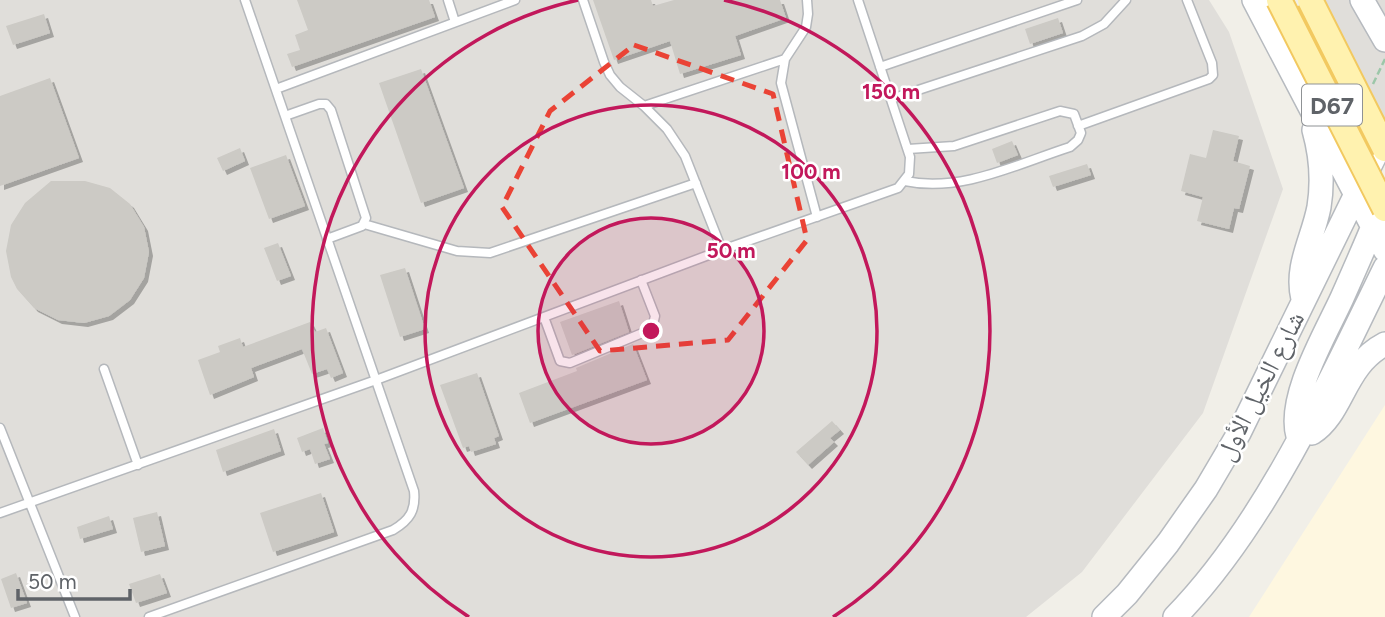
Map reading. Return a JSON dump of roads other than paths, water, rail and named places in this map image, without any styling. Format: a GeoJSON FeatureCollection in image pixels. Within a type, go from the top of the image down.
{"type":"FeatureCollection","features":[{"type":"Feature","properties":{"kind":"main road","name":"D67"},"geometry":{"type":"LineString","coordinates":[[1254,0],[1356,192],[1379,218]]}},
{"type":"Feature","properties":{"kind":"main road","name":"D67"},"geometry":{"type":"LineString","coordinates":[[1279,0],[1379,218],[1385,250]]}},
{"type":"Feature","properties":{"kind":"main road","name":"D67"},"geometry":{"type":"LineString","coordinates":[[1310,0],[1383,146]]}},
{"type":"Feature","properties":{"kind":"main road"},"geometry":{"type":"LineString","coordinates":[[1362,0],[1385,40]]}},
{"type":"Feature","properties":{"kind":"main road"},"geometry":{"type":"LineString","coordinates":[[1373,0],[1385,6]]}},
{"type":"Feature","properties":{"kind":"main road"},"geometry":{"type":"LineString","coordinates":[[1303,94],[1383,146]]}},
{"type":"Feature","properties":{"kind":"main road"},"geometry":{"type":"LineString","coordinates":[[1303,94],[1319,148],[1321,168],[1319,206],[1301,267],[1303,300]]}},
{"type":"Feature","properties":{"kind":"main road","name":"شارع الخيل الأول"},"geometry":{"type":"LineString","coordinates":[[1104,617],[1127,594],[1168,543],[1206,489],[1239,433],[1356,192],[1383,146]]}},
{"type":"Feature","properties":{"kind":"main road"},"geometry":{"type":"LineString","coordinates":[[1356,192],[1367,187],[1385,185]]}},
{"type":"Feature","properties":{"kind":"main road"},"geometry":{"type":"LineString","coordinates":[[1299,439],[1296,416],[1305,383],[1385,199]]}},
{"type":"Feature","properties":{"kind":"main road"},"geometry":{"type":"LineString","coordinates":[[1175,617],[1217,567],[1273,483],[1299,439],[1385,268]]}},
{"type":"Feature","properties":{"kind":"main road"},"geometry":{"type":"LineString","coordinates":[[1299,439],[1310,435],[1323,424],[1362,360],[1385,344]]}},
{"type":"Feature","properties":{"kind":"lane"},"geometry":{"type":"LineString","coordinates":[[149,617],[404,524],[412,514],[415,503],[414,491],[245,0]]}},
{"type":"Feature","properties":{"kind":"lane"},"geometry":{"type":"LineString","coordinates":[[448,0],[456,22]]}},
{"type":"Feature","properties":{"kind":"lane"},"geometry":{"type":"LineString","coordinates":[[276,89],[515,0]]}},
{"type":"Feature","properties":{"kind":"lane"},"geometry":{"type":"LineString","coordinates":[[583,0],[610,75],[620,87],[644,106],[677,142],[722,250]]}},
{"type":"Feature","properties":{"kind":"lane"},"geometry":{"type":"LineString","coordinates":[[807,0],[806,27],[800,40],[785,59],[781,83],[817,217]]}},
{"type":"Feature","properties":{"kind":"lane"},"geometry":{"type":"LineString","coordinates":[[0,513],[376,380],[722,250],[890,192],[905,181],[911,166],[908,149],[858,0]]}},
{"type":"Feature","properties":{"kind":"lane"},"geometry":{"type":"LineString","coordinates":[[880,67],[1077,0]]}},
{"type":"Feature","properties":{"kind":"lane"},"geometry":{"type":"LineString","coordinates":[[891,99],[1082,36],[1104,24],[1126,0]]}},
{"type":"Feature","properties":{"kind":"lane"},"geometry":{"type":"LineString","coordinates":[[1078,126],[1209,79],[1213,75],[1212,63],[1187,0]]}},
{"type":"Feature","properties":{"kind":"lane"},"geometry":{"type":"LineString","coordinates":[[644,106],[785,59]]}},
{"type":"Feature","properties":{"kind":"lane"},"geometry":{"type":"LineString","coordinates":[[285,116],[319,104],[329,107],[366,215],[364,224]]}},
{"type":"Feature","properties":{"kind":"lane"},"geometry":{"type":"LineString","coordinates":[[905,181],[934,185],[964,182],[1070,147],[1081,134],[1074,114],[1060,111],[954,146],[908,149]]}},
{"type":"Feature","properties":{"kind":"lane"},"geometry":{"type":"LineString","coordinates":[[327,239],[364,224],[457,251],[490,253],[696,183]]}},
{"type":"Feature","properties":{"kind":"lane"},"geometry":{"type":"LineString","coordinates":[[544,317],[560,361],[570,363],[652,329],[655,317],[641,280]]}},
{"type":"Feature","properties":{"kind":"lane"},"geometry":{"type":"LineString","coordinates":[[104,369],[138,465]]}},
{"type":"Feature","properties":{"kind":"lane"},"geometry":{"type":"LineString","coordinates":[[0,428],[75,617]]}}]}
